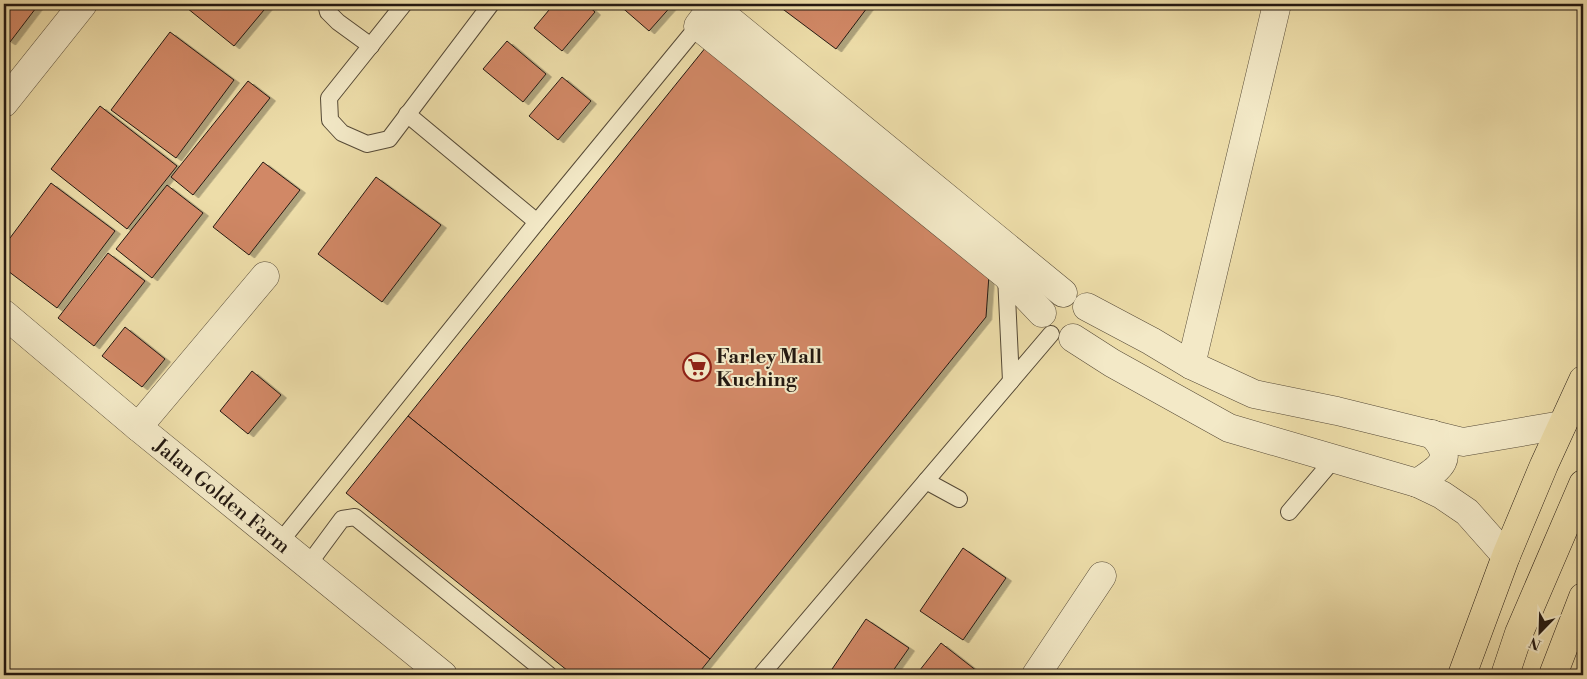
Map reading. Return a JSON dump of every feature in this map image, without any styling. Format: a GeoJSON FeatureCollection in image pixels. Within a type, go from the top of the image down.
{"type":"FeatureCollection","features":[{"type":"Feature","properties":{"kind":"highway"},"geometry":{"type":"LineString","coordinates":[[1462,675],[1506,556],[1583,380]]}},
{"type":"Feature","properties":{"kind":"highway"},"geometry":{"type":"LineString","coordinates":[[1504,675],[1519,633],[1583,484]]}},
{"type":"Feature","properties":{"kind":"highway"},"geometry":{"type":"LineString","coordinates":[[1553,675],[1583,597]]}},
{"type":"Feature","properties":{"kind":"street"},"geometry":{"type":"LineString","coordinates":[[4,103],[83,4]]}},
{"type":"Feature","properties":{"kind":"street"},"geometry":{"type":"LineString","coordinates":[[1191,365],[1277,4]]}},
{"type":"Feature","properties":{"kind":"street"},"geometry":{"type":"LineString","coordinates":[[707,12],[1006,275],[1056,328],[1112,363],[1229,428],[1418,483],[1442,495],[1467,512],[1506,556]]}},
{"type":"Feature","properties":{"kind":"street"},"geometry":{"type":"LineString","coordinates":[[707,12],[1063,293]]}},
{"type":"Feature","properties":{"kind":"street"},"geometry":{"type":"LineString","coordinates":[[138,427],[265,276]]}},
{"type":"Feature","properties":{"kind":"street"},"geometry":{"type":"LineString","coordinates":[[1056,328],[1045,305],[1049,299],[1063,293],[1071,293],[1078,296],[1087,308],[1151,341],[1191,365],[1254,394],[1337,411],[1463,442],[1562,425]]}},
{"type":"Feature","properties":{"kind":"street"},"geometry":{"type":"LineString","coordinates":[[1056,328],[1085,329],[1088,322],[1087,308]]}},
{"type":"Feature","properties":{"kind":"street","name":"Jalan Golden Farm"},"geometry":{"type":"LineString","coordinates":[[4,314],[138,427],[443,675]]}},
{"type":"Feature","properties":{"kind":"street"},"geometry":{"type":"LineString","coordinates":[[1418,483],[1440,467],[1444,460],[1444,451],[1441,444],[1432,434]]}},
{"type":"Feature","properties":{"kind":"street"},"geometry":{"type":"LineString","coordinates":[[1036,675],[1102,576]]}},
{"type":"Feature","properties":{"kind":"lane"},"geometry":{"type":"LineString","coordinates":[[326,4],[328,12],[338,22],[371,46]]}},
{"type":"Feature","properties":{"kind":"lane"},"geometry":{"type":"LineString","coordinates":[[404,4],[329,98],[330,120],[342,133],[368,144],[389,139],[490,4]]}},
{"type":"Feature","properties":{"kind":"lane"},"geometry":{"type":"LineString","coordinates":[[280,542],[707,12]]}},
{"type":"Feature","properties":{"kind":"lane"},"geometry":{"type":"LineString","coordinates":[[407,114],[537,222]]}},
{"type":"Feature","properties":{"kind":"lane"},"geometry":{"type":"LineString","coordinates":[[1006,275],[1011,381]]}},
{"type":"Feature","properties":{"kind":"lane"},"geometry":{"type":"LineString","coordinates":[[761,675],[1056,328]]}},
{"type":"Feature","properties":{"kind":"lane"},"geometry":{"type":"LineString","coordinates":[[1289,512],[1334,459]]}},
{"type":"Feature","properties":{"kind":"lane"},"geometry":{"type":"LineString","coordinates":[[926,481],[959,499]]}},
{"type":"Feature","properties":{"kind":"lane"},"geometry":{"type":"LineString","coordinates":[[308,565],[342,519],[355,517],[549,675]]}},
{"type":"Feature","properties":{"kind":"building"},"geometry":{"type":"Polygon","coordinates":[[[4,4],[39,4],[10,42],[4,38],[4,4]]]}},
{"type":"Feature","properties":{"kind":"building"},"geometry":{"type":"Polygon","coordinates":[[[182,4],[269,4],[234,46],[182,4]]]}},
{"type":"Feature","properties":{"kind":"building"},"geometry":{"type":"Polygon","coordinates":[[[554,4],[586,4],[595,12],[562,51],[534,28],[554,4]]]}},
{"type":"Feature","properties":{"kind":"building"},"geometry":{"type":"Polygon","coordinates":[[[618,4],[673,4],[649,31],[618,4]]]}},
{"type":"Feature","properties":{"kind":"building"},"geometry":{"type":"Polygon","coordinates":[[[776,4],[870,4],[836,49],[776,4]]]}},
{"type":"Feature","properties":{"kind":"building"},"geometry":{"type":"Polygon","coordinates":[[[170,32],[234,80],[176,158],[111,110],[170,32]]]}},
{"type":"Feature","properties":{"kind":"building"},"geometry":{"type":"Polygon","coordinates":[[[507,41],[546,74],[523,102],[483,69],[507,41]]]}},
{"type":"Feature","properties":{"kind":"building","name":"Farley Mall Kuching"},"geometry":{"type":"Polygon","coordinates":[[[706,47],[989,275],[986,317],[710,659],[408,416],[706,47]]]}},
{"type":"Feature","properties":{"kind":"building"},"geometry":{"type":"Polygon","coordinates":[[[562,77],[591,101],[558,140],[529,116],[562,77]]]}},
{"type":"Feature","properties":{"kind":"building"},"geometry":{"type":"Polygon","coordinates":[[[248,81],[270,98],[193,195],[171,177],[248,81]]]}},
{"type":"Feature","properties":{"kind":"building"},"geometry":{"type":"Polygon","coordinates":[[[100,106],[177,166],[127,229],[51,169],[100,106]]]}},
{"type":"Feature","properties":{"kind":"building"},"geometry":{"type":"Polygon","coordinates":[[[263,162],[300,190],[249,255],[213,227],[263,162]]]}},
{"type":"Feature","properties":{"kind":"building"},"geometry":{"type":"Polygon","coordinates":[[[376,177],[441,225],[382,302],[318,254],[376,177]]]}},
{"type":"Feature","properties":{"kind":"building"},"geometry":{"type":"Polygon","coordinates":[[[51,183],[115,231],[57,308],[4,268],[4,246],[51,183]]]}},
{"type":"Feature","properties":{"kind":"building"},"geometry":{"type":"Polygon","coordinates":[[[167,185],[203,213],[152,278],[116,249],[167,185]]]}},
{"type":"Feature","properties":{"kind":"building"},"geometry":{"type":"Polygon","coordinates":[[[108,253],[145,281],[94,346],[58,318],[108,253]]]}},
{"type":"Feature","properties":{"kind":"building"},"geometry":{"type":"Polygon","coordinates":[[[125,327],[165,359],[142,387],[102,356],[125,327]]]}},
{"type":"Feature","properties":{"kind":"building"},"geometry":{"type":"Polygon","coordinates":[[[252,371],[281,395],[248,434],[220,411],[252,371]]]}},
{"type":"Feature","properties":{"kind":"building"},"geometry":{"type":"Polygon","coordinates":[[[408,416],[710,659],[697,675],[573,675],[346,493],[408,416]]]}},
{"type":"Feature","properties":{"kind":"building"},"geometry":{"type":"Polygon","coordinates":[[[963,548],[1006,578],[963,640],[920,611],[963,548]]]}},
{"type":"Feature","properties":{"kind":"building"},"geometry":{"type":"Polygon","coordinates":[[[866,619],[909,648],[890,675],[828,675],[866,619]]]}},
{"type":"Feature","properties":{"kind":"building"},"geometry":{"type":"Polygon","coordinates":[[[941,643],[982,675],[916,675],[941,643]]]}},
{"type":"Feature","properties":{"kind":"place","name":"Farley Mall Kuching"},"geometry":{"type":"Point","coordinates":[697,367]}}]}
